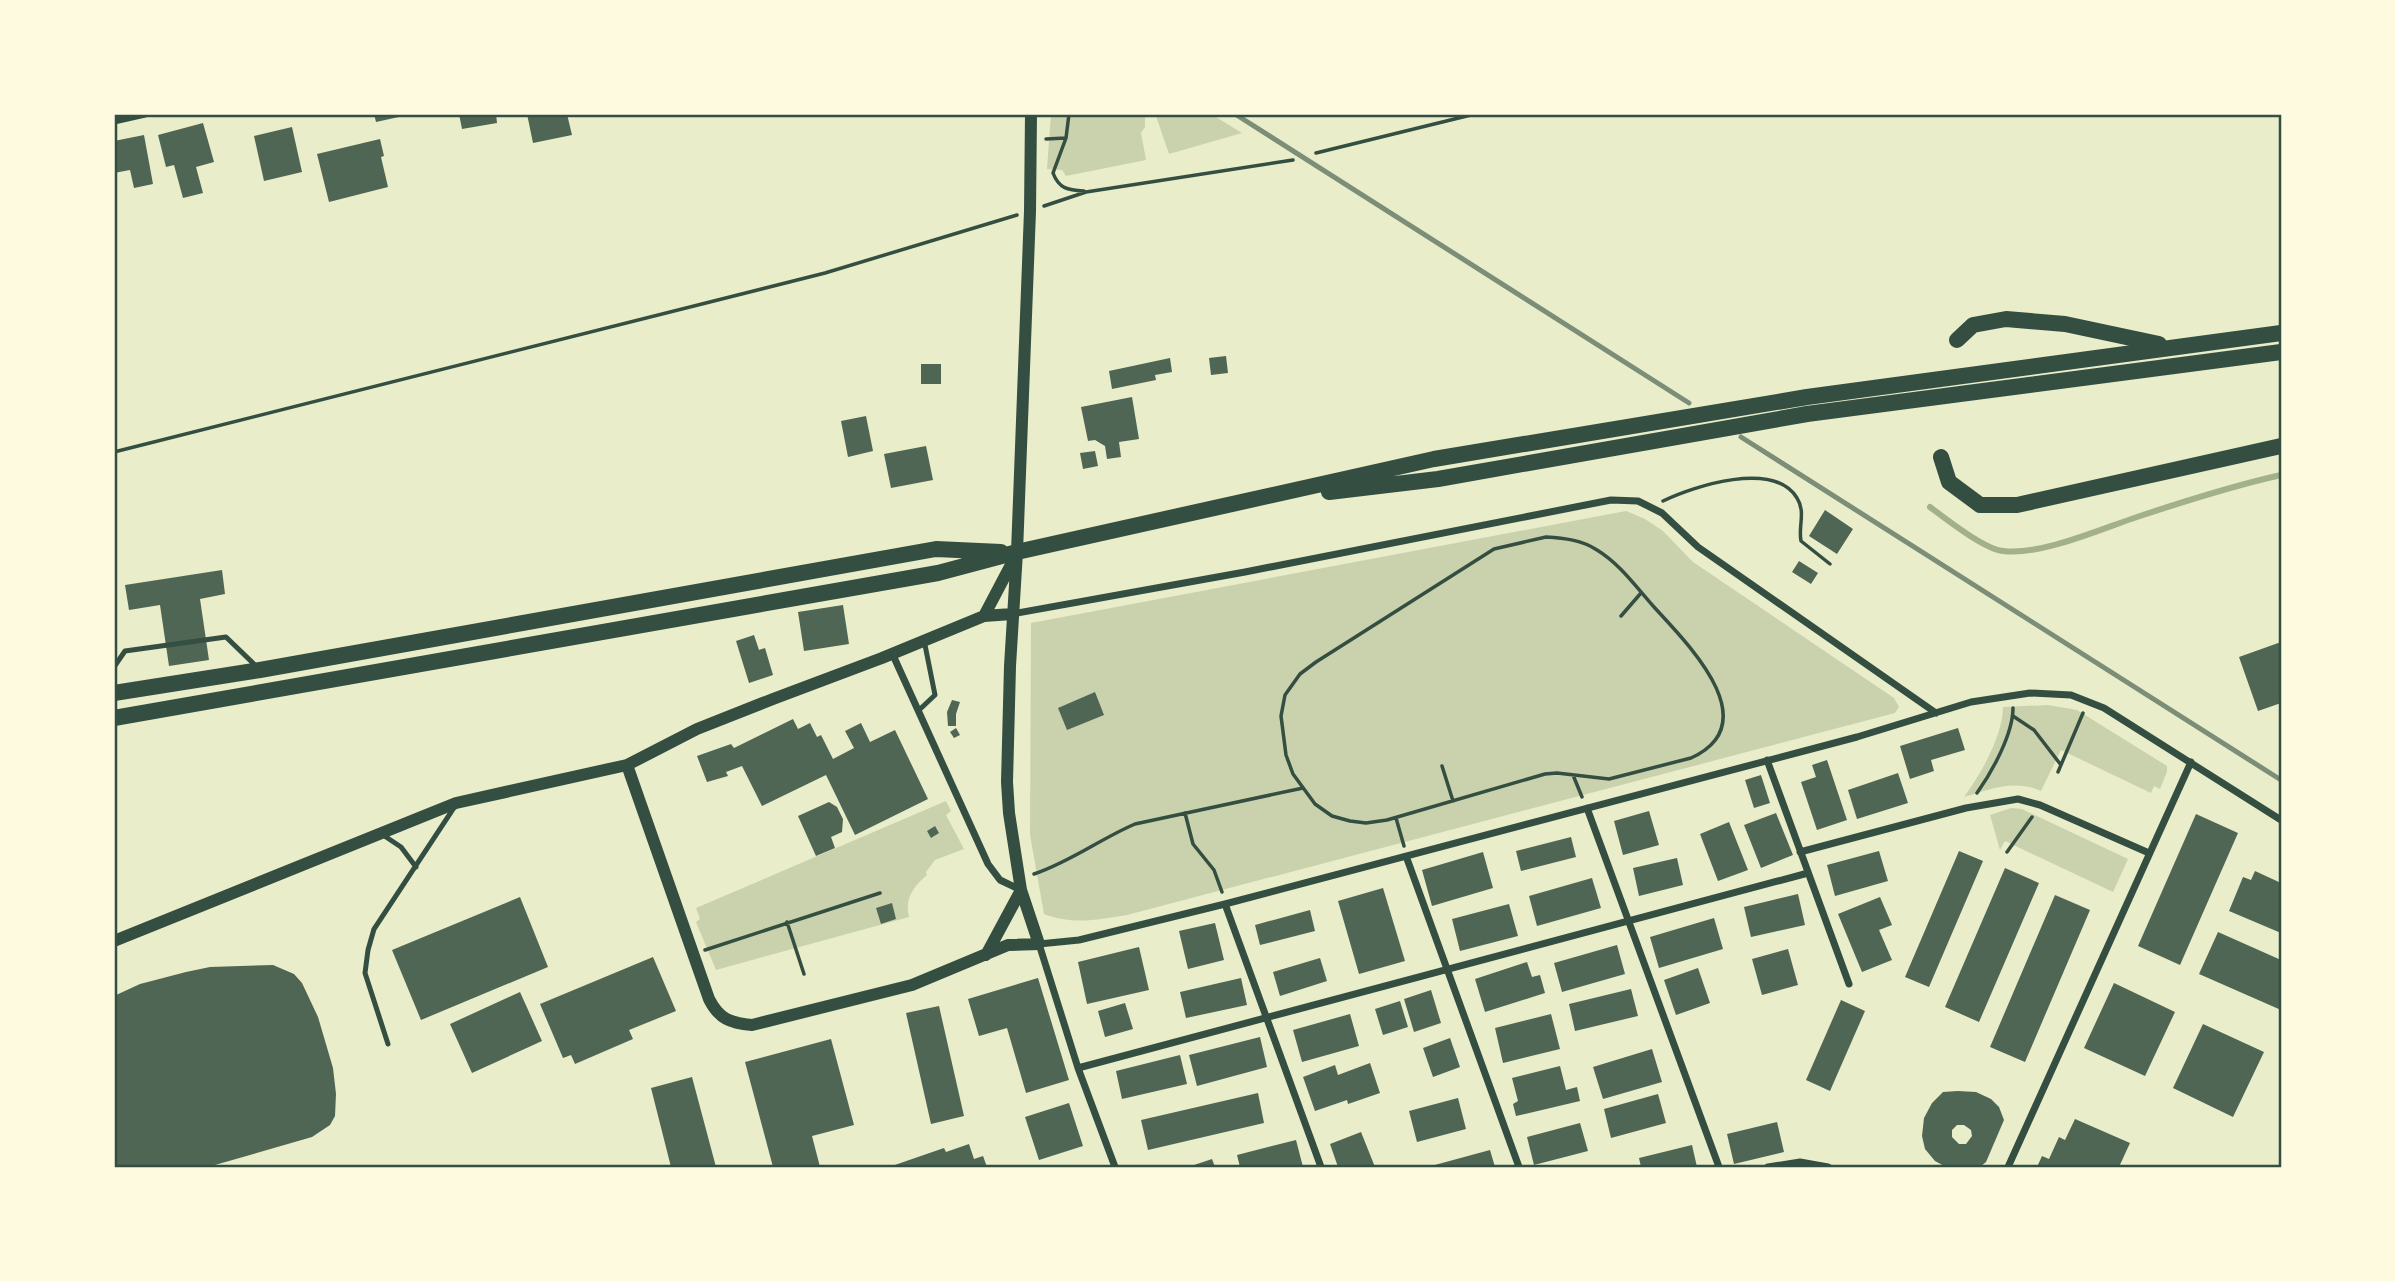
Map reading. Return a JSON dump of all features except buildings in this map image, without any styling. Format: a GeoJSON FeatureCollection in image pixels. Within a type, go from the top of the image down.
{"type":"FeatureCollection","features":[{"type":"Feature","properties":{"kind":"main road"},"geometry":{"type":"LineString","coordinates":[[1956,340],[1973,325],[2006,319],[2065,324],[2172,347]]}},
{"type":"Feature","properties":{"kind":"main road"},"geometry":{"type":"LineString","coordinates":[[114,718],[938,573],[1017,552],[1460,455],[1808,397],[2281,333]]}},
{"type":"Feature","properties":{"kind":"main road"},"geometry":{"type":"LineString","coordinates":[[1246,502],[1438,479],[1807,414],[2281,352]]}},
{"type":"Feature","properties":{"kind":"main road"},"geometry":{"type":"LineString","coordinates":[[1941,457],[1949,482],[1980,505],[2017,506],[2281,446]]}},
{"type":"Feature","properties":{"kind":"main road"},"geometry":{"type":"LineString","coordinates":[[114,693],[260,670],[936,549],[1017,552]]}},
{"type":"Feature","properties":{"kind":"street"},"geometry":{"type":"LineString","coordinates":[[118,118],[145,114]]}},
{"type":"Feature","properties":{"kind":"street"},"geometry":{"type":"LineString","coordinates":[[1031,114],[1030,211],[1007,782],[1009,813],[1020,884],[1077,1068],[1115,1167]]}},
{"type":"Feature","properties":{"kind":"street"},"geometry":{"type":"LineString","coordinates":[[114,941],[456,803],[627,765],[696,729],[984,616],[1013,614],[1245,572],[1611,499],[1624,499],[1650,506],[1662,513],[1698,547],[1936,713]]}},
{"type":"Feature","properties":{"kind":"street"},"geometry":{"type":"LineString","coordinates":[[984,616],[1017,552]]}},
{"type":"Feature","properties":{"kind":"street"},"geometry":{"type":"LineString","coordinates":[[892,653],[988,864],[1000,880],[1020,884]]}},
{"type":"Feature","properties":{"kind":"street"},"geometry":{"type":"LineString","coordinates":[[627,765],[716,1013],[739,1023],[752,1025],[912,985],[1008,946],[1079,940],[1225,904],[1857,737],[1971,702],[2012,695],[2048,692],[2071,695],[2112,712],[2281,820]]}},
{"type":"Feature","properties":{"kind":"street"},"geometry":{"type":"LineString","coordinates":[[1767,760],[1849,984]]}},
{"type":"Feature","properties":{"kind":"street"},"geometry":{"type":"LineString","coordinates":[[2008,1167],[2191,762]]}},
{"type":"Feature","properties":{"kind":"street"},"geometry":{"type":"LineString","coordinates":[[1800,852],[2008,799],[2025,800],[2040,805],[2149,853]]}},
{"type":"Feature","properties":{"kind":"street"},"geometry":{"type":"LineString","coordinates":[[1587,808],[1719,1167]]}},
{"type":"Feature","properties":{"kind":"street"},"geometry":{"type":"LineString","coordinates":[[1406,856],[1518,1167]]}},
{"type":"Feature","properties":{"kind":"street"},"geometry":{"type":"LineString","coordinates":[[1077,1068],[1266,1020],[1808,873]]}},
{"type":"Feature","properties":{"kind":"street"},"geometry":{"type":"LineString","coordinates":[[986,955],[1020,884]]}},
{"type":"Feature","properties":{"kind":"street"},"geometry":{"type":"LineString","coordinates":[[1225,904],[1321,1167]]}},
{"type":"Feature","properties":{"kind":"street"},"geometry":{"type":"LineString","coordinates":[[1768,1167],[1800,1162],[1828,1167]]}},
{"type":"Feature","properties":{"kind":"lane"},"geometry":{"type":"LineString","coordinates":[[114,667],[125,651],[226,636],[260,670]]}},
{"type":"Feature","properties":{"kind":"lane"},"geometry":{"type":"LineString","coordinates":[[918,711],[935,695],[924,640]]}},
{"type":"Feature","properties":{"kind":"lane"},"geometry":{"type":"LineString","coordinates":[[388,1044],[365,972],[368,950],[374,929],[456,803]]}},
{"type":"Feature","properties":{"kind":"lane"},"geometry":{"type":"LineString","coordinates":[[380,834],[401,847],[416,867]]}},
{"type":"Feature","properties":{"kind":"path"},"geometry":{"type":"LineString","coordinates":[[1069,114],[1066,138],[1053,173],[1056,181],[1065,190],[1086,192]]}},
{"type":"Feature","properties":{"kind":"path"},"geometry":{"type":"LineString","coordinates":[[1316,153],[1475,114]]}},
{"type":"Feature","properties":{"kind":"path"},"geometry":{"type":"LineString","coordinates":[[1032,140],[1066,138]]}},
{"type":"Feature","properties":{"kind":"path"},"geometry":{"type":"LineString","coordinates":[[114,452],[825,273],[1086,192],[1293,160]]}},
{"type":"Feature","properties":{"kind":"path"},"geometry":{"type":"LineString","coordinates":[[1650,506],[1683,491],[1742,479],[1771,480],[1790,490],[1797,498],[1802,517],[1801,541],[1830,564]]}},
{"type":"Feature","properties":{"kind":"path"},"geometry":{"type":"LineString","coordinates":[[1546,537],[1581,542],[1607,558],[1641,593],[1692,649],[1719,694],[1723,713],[1722,728],[1710,747],[1691,758],[1609,779],[1557,773],[1545,775],[1396,818],[1366,823],[1332,816],[1315,804],[1293,774],[1282,734],[1282,704],[1290,686],[1316,662],[1494,549],[1546,537]]}},
{"type":"Feature","properties":{"kind":"path"},"geometry":{"type":"LineString","coordinates":[[1621,616],[1641,593]]}},
{"type":"Feature","properties":{"kind":"path"},"geometry":{"type":"LineString","coordinates":[[1966,808],[1986,781],[2013,723],[2012,695]]}},
{"type":"Feature","properties":{"kind":"path"},"geometry":{"type":"LineString","coordinates":[[2058,772],[2088,701]]}},
{"type":"Feature","properties":{"kind":"path"},"geometry":{"type":"LineString","coordinates":[[2013,716],[2034,730],[2061,765]]}},
{"type":"Feature","properties":{"kind":"path"},"geometry":{"type":"LineString","coordinates":[[1442,766],[1453,801]]}},
{"type":"Feature","properties":{"kind":"path"},"geometry":{"type":"LineString","coordinates":[[1573,775],[1587,808]]}},
{"type":"Feature","properties":{"kind":"path"},"geometry":{"type":"LineString","coordinates":[[1020,884],[1135,824],[1303,788]]}},
{"type":"Feature","properties":{"kind":"path"},"geometry":{"type":"LineString","coordinates":[[2007,852],[2040,805]]}},
{"type":"Feature","properties":{"kind":"path"},"geometry":{"type":"LineString","coordinates":[[1185,813],[1193,844],[1208,861],[1219,882]]}},
{"type":"Feature","properties":{"kind":"path"},"geometry":{"type":"LineString","coordinates":[[1396,818],[1406,856]]}},
{"type":"Feature","properties":{"kind":"path"},"geometry":{"type":"LineString","coordinates":[[693,954],[880,893]]}},
{"type":"Feature","properties":{"kind":"path"},"geometry":{"type":"LineString","coordinates":[[787,922],[804,974]]}},
{"type":"Feature","properties":{"kind":"green space"},"geometry":{"type":"Polygon","coordinates":[[[1051,114],[1211,114],[1242,133],[1169,154],[1156,116],[1145,117],[1145,127],[1141,133],[1146,160],[1066,176],[1062,170],[1047,169],[1051,114]]]}},
{"type":"Feature","properties":{"kind":"green space"},"geometry":{"type":"Polygon","coordinates":[[[1626,511],[1663,531],[1693,562],[1894,698],[1899,707],[1895,713],[1127,915],[1075,920],[1044,914],[1030,835],[1031,623],[1626,511]]]}},
{"type":"Feature","properties":{"kind":"green space"},"geometry":{"type":"Polygon","coordinates":[[[2048,705],[2077,710],[2167,766],[2160,789],[2154,786],[2151,793],[2061,750],[2041,791],[2031,787],[2012,786],[1993,788],[1964,797],[1990,754],[1999,730],[2003,707],[2048,705]]]}},
{"type":"Feature","properties":{"kind":"green space"},"geometry":{"type":"Polygon","coordinates":[[[946,801],[951,811],[946,815],[964,849],[935,860],[926,872],[927,875],[911,893],[909,917],[716,970],[696,922],[700,919],[696,908],[946,801]]]}},
{"type":"Feature","properties":{"kind":"green space"},"geometry":{"type":"Polygon","coordinates":[[[2011,808],[2022,809],[2128,859],[2113,892],[2005,841],[2000,850],[1990,815],[2011,808]]]}},
{"type":"Feature","properties":{"kind":"waterway"},"geometry":{"type":"LineString","coordinates":[[1930,507],[1986,545],[2003,551],[2018,551],[2052,546],[2191,500],[2281,475]]}},
{"type":"Feature","properties":{"kind":"railway"},"geometry":{"type":"LineString","coordinates":[[1235,114],[1689,403]]}},
{"type":"Feature","properties":{"kind":"railway"},"geometry":{"type":"LineString","coordinates":[[1741,437],[2281,780]]}}]}
